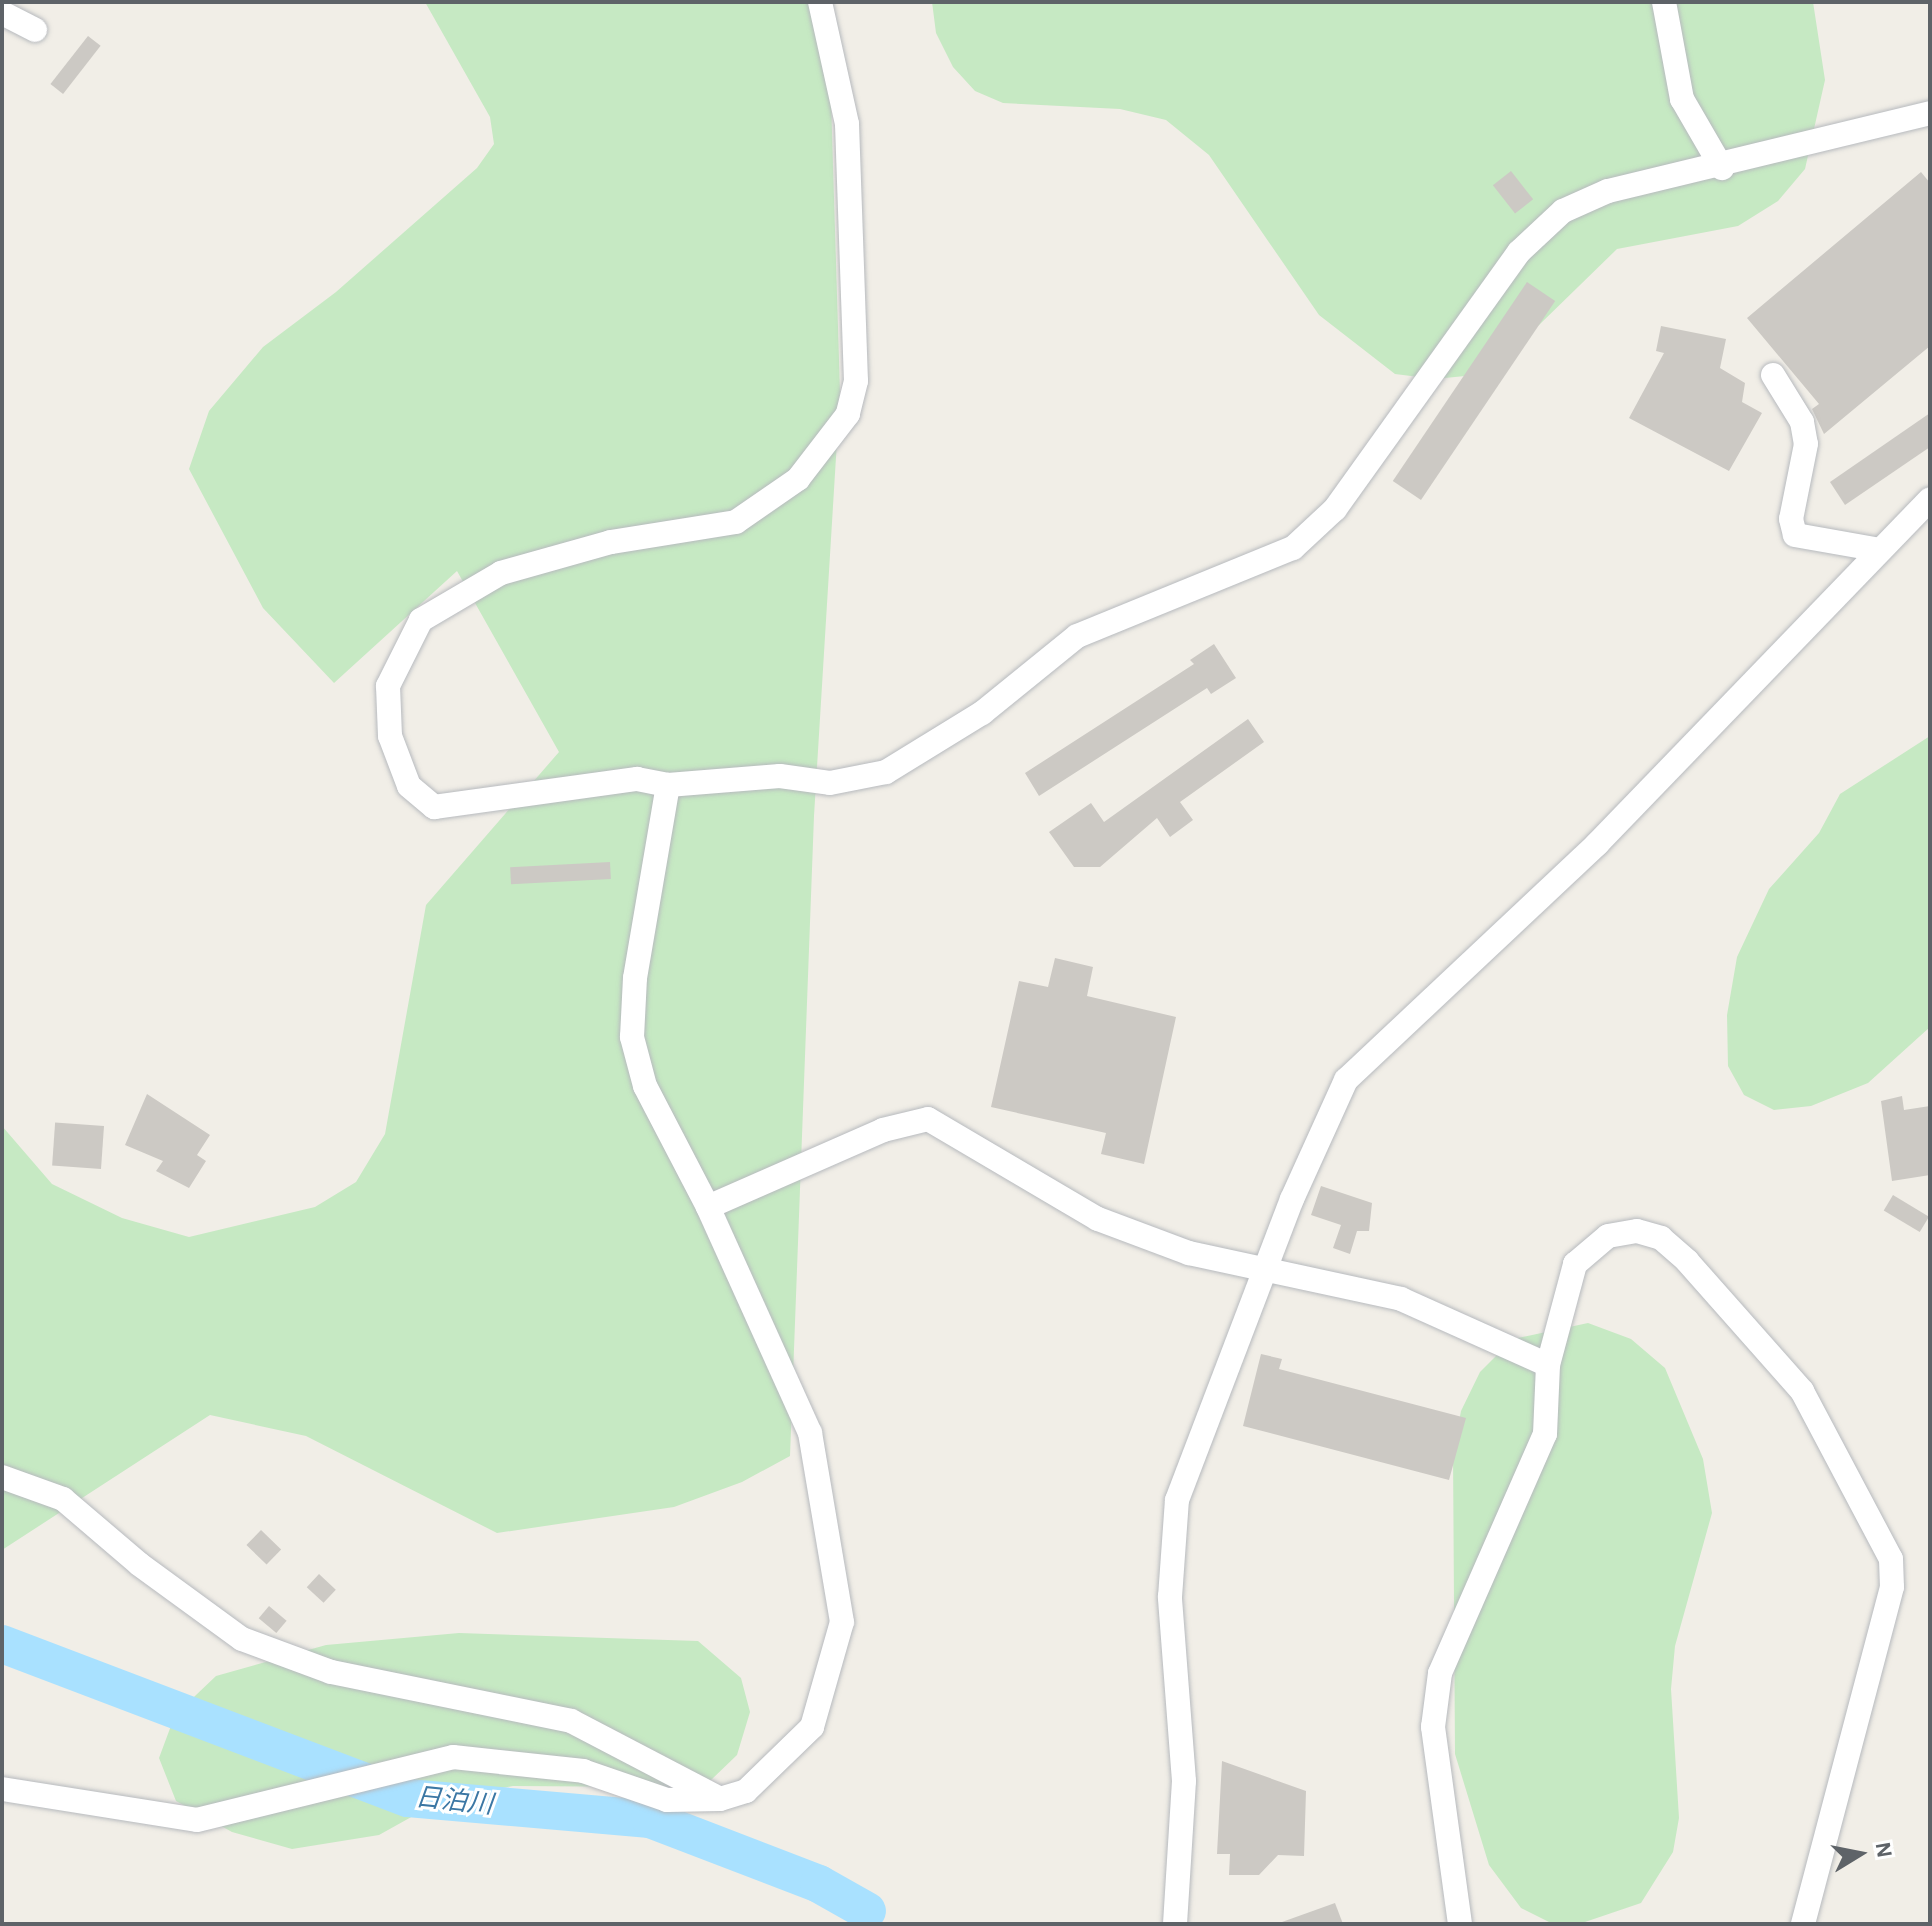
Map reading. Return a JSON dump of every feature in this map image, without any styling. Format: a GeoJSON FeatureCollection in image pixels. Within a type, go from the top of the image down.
{"type":"FeatureCollection","features":[{"type":"Feature","properties":{"kind":"street"},"geometry":{"type":"LineString","coordinates":[[820,2],[834,46],[848,140],[856,381],[837,433],[798,479],[736,522],[611,542],[501,573],[451,598],[421,620],[388,686],[390,736],[409,786],[434,807],[637,779],[668,785],[780,776],[830,783],[886,772],[982,713],[1077,636],[1293,548],[1335,509],[1519,252],[1563,211],[1608,191],[1722,168],[1851,129],[1930,113]]}},
{"type":"Feature","properties":{"kind":"street"},"geometry":{"type":"LineString","coordinates":[[1664,2],[1682,99],[1722,168]]}},
{"type":"Feature","properties":{"kind":"street"},"geometry":{"type":"LineString","coordinates":[[2,13],[35,30]]}},
{"type":"Feature","properties":{"kind":"street"},"geometry":{"type":"LineString","coordinates":[[1773,375],[1802,422],[1806,444],[1791,519],[1795,535],[1880,550]]}},
{"type":"Feature","properties":{"kind":"street"},"geometry":{"type":"LineString","coordinates":[[1175,1924],[1184,1781],[1170,1597],[1177,1500],[1268,1267],[1346,1080],[1597,844],[1930,499]]}},
{"type":"Feature","properties":{"kind":"street"},"geometry":{"type":"LineString","coordinates":[[2,1789],[197,1820],[453,1757],[583,1771],[667,1800],[720,1799],[746,1791],[812,1727],[842,1622],[810,1433],[708,1207],[645,1086],[632,1037],[635,978],[668,785]]}},
{"type":"Feature","properties":{"kind":"street"},"geometry":{"type":"LineString","coordinates":[[708,1207],[883,1130],[928,1119],[1098,1219],[1189,1253],[1268,1267],[1401,1299],[1548,1365]]}},
{"type":"Feature","properties":{"kind":"street"},"geometry":{"type":"LineString","coordinates":[[1460,1924],[1433,1727],[1440,1673],[1545,1434],[1548,1365],[1575,1264],[1608,1236],[1637,1231],[1661,1238],[1802,1391],[1891,1559],[1892,1587],[1803,1924]]}},
{"type":"Feature","properties":{"kind":"street"},"geometry":{"type":"LineString","coordinates":[[2,1477],[63,1499],[139,1564],[242,1639],[331,1672],[571,1721],[720,1799]]}},
{"type":"Feature","properties":{"kind":"green space"},"geometry":{"type":"Polygon","coordinates":[[[425,2],[828,2],[840,392],[814,816],[790,1456],[742,1482],[674,1507],[497,1533],[306,1436],[210,1415],[2,1550],[2,1126],[52,1184],[122,1218],[189,1237],[315,1207],[356,1182],[385,1134],[426,905],[559,752],[457,571],[334,683],[263,608],[189,469],[209,411],[263,347],[336,292],[477,168],[494,144],[490,117],[425,2]]]}},
{"type":"Feature","properties":{"kind":"green space"},"geometry":{"type":"Polygon","coordinates":[[[932,2],[1813,2],[1825,80],[1805,169],[1778,201],[1738,226],[1617,249],[1539,325],[1465,376],[1435,379],[1395,374],[1319,315],[1209,155],[1166,120],[1120,109],[1003,103],[975,91],[953,67],[936,33],[932,2]]]}},
{"type":"Feature","properties":{"kind":"green space"},"geometry":{"type":"Polygon","coordinates":[[[1930,736],[1930,1027],[1868,1083],[1811,1106],[1774,1110],[1744,1095],[1728,1066],[1727,1015],[1737,957],[1769,889],[1819,833],[1840,794],[1930,736]]]}},
{"type":"Feature","properties":{"kind":"green space"},"geometry":{"type":"Polygon","coordinates":[[[1588,1323],[1631,1339],[1665,1368],[1703,1459],[1712,1513],[1675,1646],[1671,1689],[1679,1818],[1673,1852],[1641,1903],[1585,1922],[1553,1924],[1521,1908],[1489,1865],[1455,1754],[1453,1453],[1461,1411],[1480,1372],[1513,1339],[1588,1323]]]}},
{"type":"Feature","properties":{"kind":"green space"},"geometry":{"type":"Polygon","coordinates":[[[459,1633],[698,1641],[741,1678],[750,1712],[737,1755],[711,1780],[665,1787],[513,1786],[440,1801],[379,1835],[292,1849],[232,1832],[176,1801],[159,1758],[175,1715],[216,1676],[326,1645],[459,1633]]]}},
{"type":"Feature","properties":{"kind":"building"},"geometry":{"type":"Polygon","coordinates":[[[88,36],[101,46],[63,94],[50,84],[88,36]]]}},
{"type":"Feature","properties":{"kind":"building"},"geometry":{"type":"Polygon","coordinates":[[[1511,171],[1533,199],[1515,214],[1493,185],[1511,171]]]}},
{"type":"Feature","properties":{"kind":"building"},"geometry":{"type":"Polygon","coordinates":[[[1921,172],[1930,183],[1930,346],[1824,434],[1812,409],[1819,404],[1747,318],[1921,172]]]}},
{"type":"Feature","properties":{"kind":"building"},"geometry":{"type":"Polygon","coordinates":[[[1527,282],[1555,301],[1421,500],[1393,481],[1527,282]]]}},
{"type":"Feature","properties":{"kind":"building"},"geometry":{"type":"Polygon","coordinates":[[[1661,326],[1726,339],[1720,368],[1745,383],[1742,402],[1762,413],[1729,471],[1629,418],[1664,353],[1656,351],[1661,326]]]}},
{"type":"Feature","properties":{"kind":"building"},"geometry":{"type":"Polygon","coordinates":[[[1930,413],[1930,447],[1845,505],[1830,482],[1930,413]]]}},
{"type":"Feature","properties":{"kind":"building"},"geometry":{"type":"Polygon","coordinates":[[[1214,644],[1236,678],[1211,694],[1207,688],[1039,796],[1025,773],[1194,664],[1190,660],[1214,644]]]}},
{"type":"Feature","properties":{"kind":"building"},"geometry":{"type":"Polygon","coordinates":[[[1248,719],[1264,742],[1180,802],[1193,820],[1170,837],[1157,818],[1100,867],[1074,867],[1049,832],[1091,803],[1104,822],[1248,719]]]}},
{"type":"Feature","properties":{"kind":"building"},"geometry":{"type":"Polygon","coordinates":[[[610,862],[611,879],[511,884],[510,867],[610,862]]]}},
{"type":"Feature","properties":{"kind":"building"},"geometry":{"type":"Polygon","coordinates":[[[1055,958],[1093,967],[1087,996],[1176,1017],[1144,1164],[1101,1154],[1106,1133],[991,1107],[1019,981],[1048,987],[1055,958]]]}},
{"type":"Feature","properties":{"kind":"building"},"geometry":{"type":"Polygon","coordinates":[[[147,1094],[210,1135],[197,1155],[206,1161],[189,1188],[156,1171],[163,1161],[125,1145],[147,1094]]]}},
{"type":"Feature","properties":{"kind":"building"},"geometry":{"type":"Polygon","coordinates":[[[1902,1096],[1904,1110],[1930,1106],[1930,1175],[1892,1181],[1881,1101],[1902,1096]]]}},
{"type":"Feature","properties":{"kind":"building"},"geometry":{"type":"Polygon","coordinates":[[[55,1123],[104,1126],[101,1169],[52,1165],[55,1123]]]}},
{"type":"Feature","properties":{"kind":"building"},"geometry":{"type":"Polygon","coordinates":[[[1321,1186],[1372,1203],[1369,1231],[1357,1231],[1350,1254],[1333,1248],[1341,1225],[1311,1215],[1321,1186]]]}},
{"type":"Feature","properties":{"kind":"building"},"geometry":{"type":"Polygon","coordinates":[[[1893,1195],[1929,1217],[1920,1232],[1884,1210],[1893,1195]]]}},
{"type":"Feature","properties":{"kind":"building"},"geometry":{"type":"Polygon","coordinates":[[[1261,1354],[1282,1359],[1279,1369],[1466,1418],[1449,1480],[1243,1426],[1261,1354]]]}},
{"type":"Feature","properties":{"kind":"building"},"geometry":{"type":"Polygon","coordinates":[[[261,1530],[281,1549],[267,1565],[246,1545],[261,1530]]]}},
{"type":"Feature","properties":{"kind":"building"},"geometry":{"type":"Polygon","coordinates":[[[319,1574],[336,1590],[324,1603],[307,1587],[319,1574]]]}},
{"type":"Feature","properties":{"kind":"building"},"geometry":{"type":"Polygon","coordinates":[[[269,1606],[287,1621],[276,1633],[259,1618],[269,1606]]]}},
{"type":"Feature","properties":{"kind":"building"},"geometry":{"type":"Polygon","coordinates":[[[1222,1761],[1306,1791],[1304,1856],[1278,1855],[1259,1875],[1229,1875],[1230,1854],[1217,1854],[1222,1761]]]}},
{"type":"Feature","properties":{"kind":"building"},"geometry":{"type":"Polygon","coordinates":[[[1335,1903],[1343,1924],[1282,1922],[1335,1903]]]}},
{"type":"Feature","properties":{"kind":"waterway","name":"日泊川"},"geometry":{"type":"LineString","coordinates":[[2,1644],[408,1798],[650,1819],[819,1884],[867,1911]]}}]}
